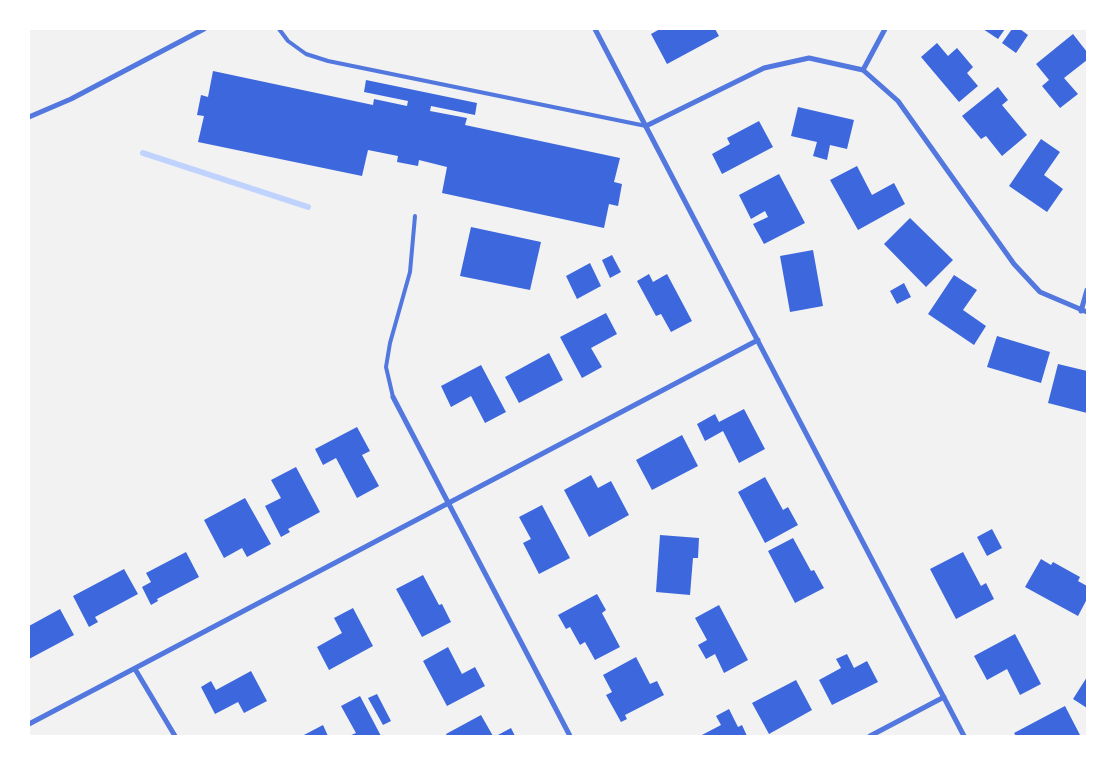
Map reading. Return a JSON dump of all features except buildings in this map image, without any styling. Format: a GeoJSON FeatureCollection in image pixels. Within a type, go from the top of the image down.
{"type":"FeatureCollection","features":[{"type":"Feature","properties":{"kind":"street"},"geometry":{"type":"LineString","coordinates":[[29,117],[71,99],[204,29]]}},
{"type":"Feature","properties":{"kind":"street"},"geometry":{"type":"LineString","coordinates":[[595,29],[964,736]]}},
{"type":"Feature","properties":{"kind":"street"},"geometry":{"type":"LineString","coordinates":[[863,70],[884,29]]}},
{"type":"Feature","properties":{"kind":"street"},"geometry":{"type":"LineString","coordinates":[[646,126],[764,68],[809,58],[863,70],[898,101],[1014,264],[1040,292],[1084,311],[1087,290]]}},
{"type":"Feature","properties":{"kind":"street"},"geometry":{"type":"LineString","coordinates":[[29,724],[758,340]]}},
{"type":"Feature","properties":{"kind":"street"},"geometry":{"type":"LineString","coordinates":[[393,397],[570,736]]}},
{"type":"Feature","properties":{"kind":"street"},"geometry":{"type":"LineString","coordinates":[[135,669],[175,736]]}},
{"type":"Feature","properties":{"kind":"street"},"geometry":{"type":"LineString","coordinates":[[870,736],[944,698]]}},
{"type":"Feature","properties":{"kind":"lane"},"geometry":{"type":"LineString","coordinates":[[279,29],[288,41],[306,54],[328,61],[646,126]]}},
{"type":"Feature","properties":{"kind":"lane"},"geometry":{"type":"LineString","coordinates":[[393,397],[386,367],[390,343],[410,272],[415,216]]}},
{"type":"Feature","properties":{"kind":"waterway"},"geometry":{"type":"LineString","coordinates":[[143,153],[308,207]]}}]}
